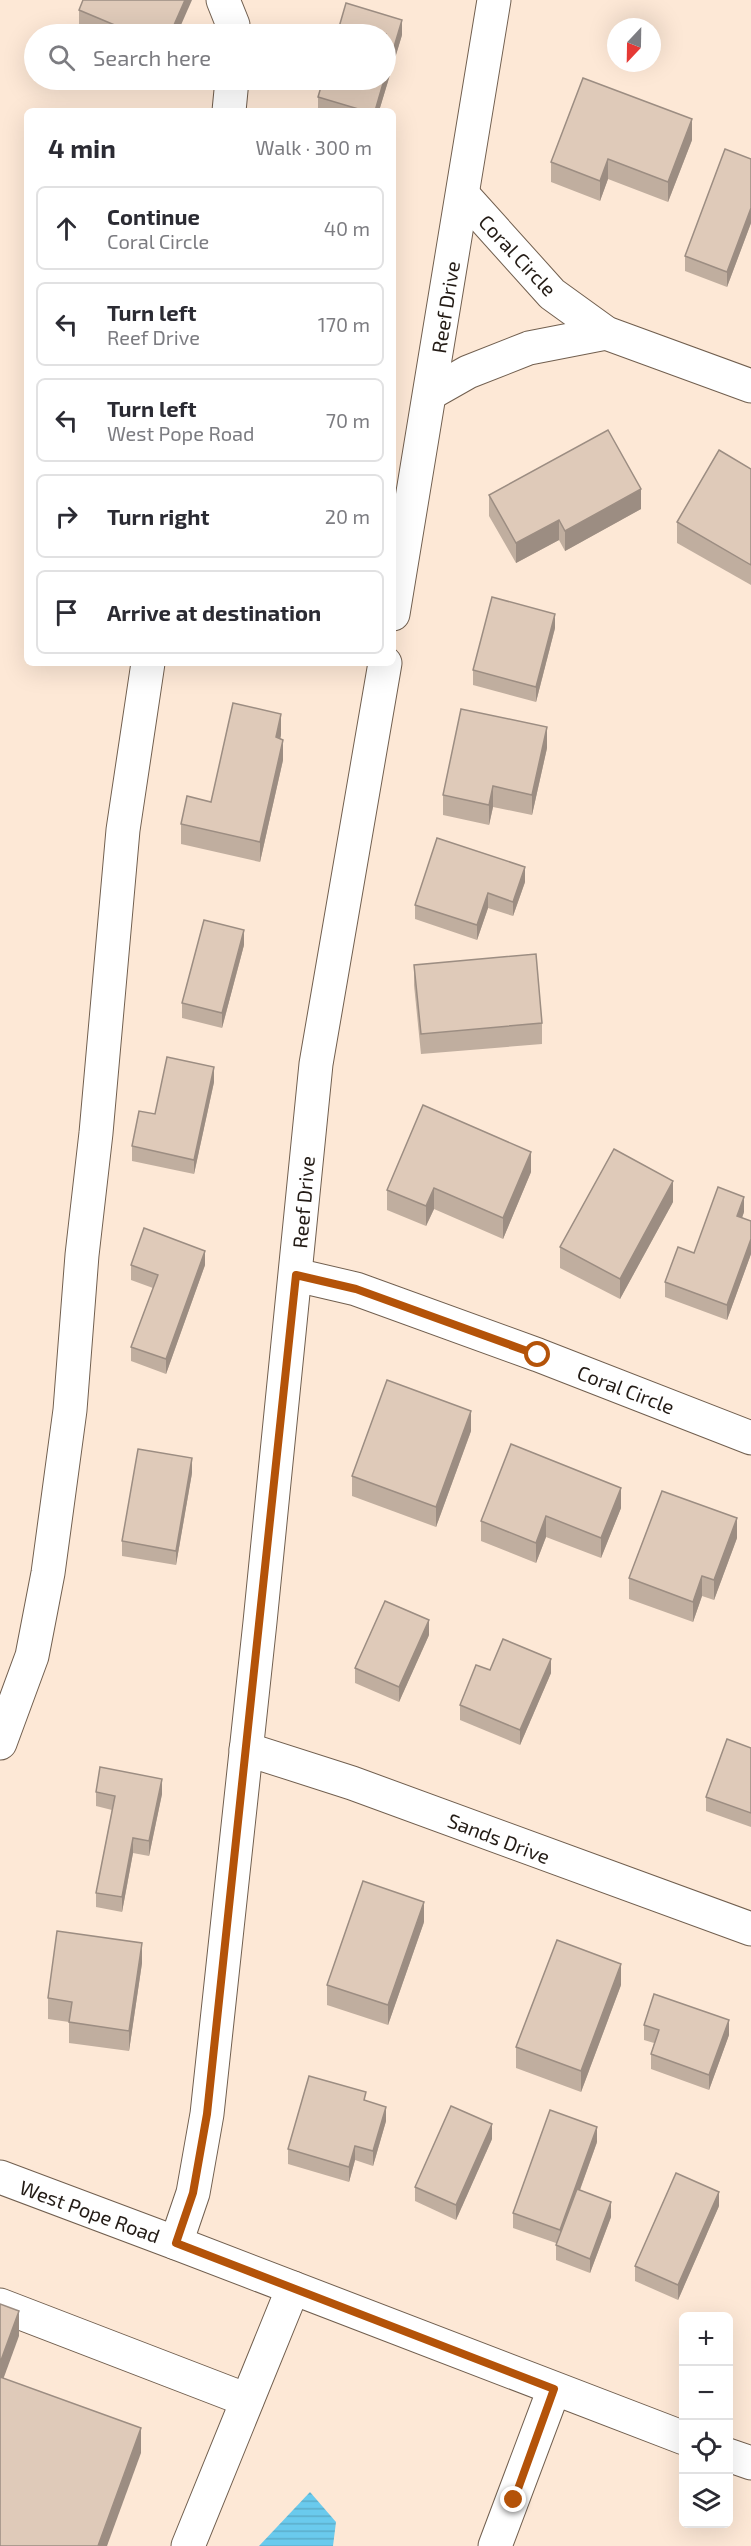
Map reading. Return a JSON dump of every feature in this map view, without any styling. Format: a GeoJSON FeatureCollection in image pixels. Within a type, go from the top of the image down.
{"type":"FeatureCollection","features":[{"type":"Feature","properties":{"kind":"street"},"geometry":{"type":"LineString","coordinates":[[223,0],[233,24]]}},
{"type":"Feature","properties":{"kind":"street","name":"Reef Drive"},"geometry":{"type":"LineString","coordinates":[[396,597],[494,0]]}},
{"type":"Feature","properties":{"kind":"street"},"geometry":{"type":"LineString","coordinates":[[229,108],[231,90]]}},
{"type":"Feature","properties":{"kind":"street","name":"Coral Circle"},"geometry":{"type":"LineString","coordinates":[[463,195],[552,294],[606,333],[751,386]]}},
{"type":"Feature","properties":{"kind":"street"},"geometry":{"type":"LineString","coordinates":[[431,393],[468,372],[529,348],[606,333]]}},
{"type":"Feature","properties":{"kind":"street"},"geometry":{"type":"LineString","coordinates":[[0,1743],[32,1656],[53,1539],[70,1410],[82,1254],[96,1133],[123,830],[148,666]]}},
{"type":"Feature","properties":{"kind":"street","name":"Reef Drive"},"geometry":{"type":"LineString","coordinates":[[176,2243],[193,2193],[207,2114],[296,1275],[316,1064],[384,666]]}},
{"type":"Feature","properties":{"kind":"street","name":"Coral Circle"},"geometry":{"type":"LineString","coordinates":[[296,1275],[356,1289],[538,1355],[751,1438]]}},
{"type":"Feature","properties":{"kind":"street","name":"Sands Drive"},"geometry":{"type":"LineString","coordinates":[[246,1749],[352,1783],[751,1929]]}},
{"type":"Feature","properties":{"kind":"street","name":"West Pope Road"},"geometry":{"type":"LineString","coordinates":[[0,2177],[679,2436]]}},
{"type":"Feature","properties":{"kind":"street"},"geometry":{"type":"LineString","coordinates":[[188,2546],[293,2288]]}},
{"type":"Feature","properties":{"kind":"street"},"geometry":{"type":"LineString","coordinates":[[0,2305],[247,2400]]}},
{"type":"Feature","properties":{"kind":"street"},"geometry":{"type":"LineString","coordinates":[[495,2546],[554,2389]]}},
{"type":"Feature","properties":{"kind":"street"},"geometry":{"type":"LineString","coordinates":[[733,2456],[751,2463]]}},
{"type":"Feature","properties":{"kind":"water"},"geometry":{"type":"Polygon","coordinates":[[[310,2492],[336,2522],[333,2546],[259,2546],[310,2492]]]}},
{"type":"Feature","properties":{"kind":"building"},"geometry":{"type":"Polygon","coordinates":[[[83,0],[185,0],[174,24],[112,24],[79,10],[83,0]]]}},
{"type":"Feature","properties":{"kind":"building"},"geometry":{"type":"Polygon","coordinates":[[[346,3],[402,20],[396,40],[396,24],[340,24],[346,3]]]}},
{"type":"Feature","properties":{"kind":"building"},"geometry":{"type":"Polygon","coordinates":[[[583,78],[692,119],[668,182],[608,159],[600,181],[551,162],[583,78]]]}},
{"type":"Feature","properties":{"kind":"building"},"geometry":{"type":"Polygon","coordinates":[[[320,90],[381,90],[376,108],[355,108],[318,97],[320,90]]]}},
{"type":"Feature","properties":{"kind":"building"},"geometry":{"type":"Polygon","coordinates":[[[725,149],[751,159],[751,208],[727,272],[685,256],[725,149]]]}},
{"type":"Feature","properties":{"kind":"building"},"geometry":{"type":"Polygon","coordinates":[[[608,430],[641,489],[565,531],[559,520],[516,543],[489,495],[608,430]]]}},
{"type":"Feature","properties":{"kind":"building"},"geometry":{"type":"Polygon","coordinates":[[[719,450],[751,469],[751,565],[677,522],[719,450]]]}},
{"type":"Feature","properties":{"kind":"building"},"geometry":{"type":"Polygon","coordinates":[[[492,597],[555,614],[536,687],[473,670],[492,597]]]}},
{"type":"Feature","properties":{"kind":"building"},"geometry":{"type":"Polygon","coordinates":[[[233,703],[281,714],[276,737],[283,740],[260,842],[181,824],[187,796],[211,802],[233,703]]]}},
{"type":"Feature","properties":{"kind":"building"},"geometry":{"type":"Polygon","coordinates":[[[461,709],[547,727],[532,795],[493,786],[489,805],[443,795],[461,709]]]}},
{"type":"Feature","properties":{"kind":"building"},"geometry":{"type":"Polygon","coordinates":[[[437,838],[525,867],[513,902],[488,893],[477,925],[415,905],[437,838]]]}},
{"type":"Feature","properties":{"kind":"building"},"geometry":{"type":"Polygon","coordinates":[[[204,920],[244,930],[222,1013],[182,1003],[204,920]]]}},
{"type":"Feature","properties":{"kind":"building"},"geometry":{"type":"Polygon","coordinates":[[[536,954],[542,1023],[421,1034],[414,965],[536,954]]]}},
{"type":"Feature","properties":{"kind":"building"},"geometry":{"type":"Polygon","coordinates":[[[167,1057],[214,1067],[194,1160],[132,1146],[139,1111],[155,1114],[167,1057]]]}},
{"type":"Feature","properties":{"kind":"building"},"geometry":{"type":"Polygon","coordinates":[[[423,1105],[531,1152],[503,1218],[434,1188],[426,1206],[387,1190],[423,1105]]]}},
{"type":"Feature","properties":{"kind":"building"},"geometry":{"type":"Polygon","coordinates":[[[614,1149],[673,1181],[620,1279],[560,1247],[614,1149]]]}},
{"type":"Feature","properties":{"kind":"building"},"geometry":{"type":"Polygon","coordinates":[[[718,1187],[744,1197],[737,1216],[751,1221],[751,1239],[727,1305],[665,1282],[678,1247],[694,1253],[718,1187]]]}},
{"type":"Feature","properties":{"kind":"building"},"geometry":{"type":"Polygon","coordinates":[[[144,1228],[205,1251],[166,1359],[131,1347],[158,1275],[131,1265],[144,1228]]]}},
{"type":"Feature","properties":{"kind":"building"},"geometry":{"type":"Polygon","coordinates":[[[387,1380],[471,1411],[436,1507],[352,1476],[387,1380]]]}},
{"type":"Feature","properties":{"kind":"building"},"geometry":{"type":"Polygon","coordinates":[[[511,1444],[621,1488],[601,1538],[546,1516],[536,1543],[481,1521],[511,1444]]]}},
{"type":"Feature","properties":{"kind":"building"},"geometry":{"type":"Polygon","coordinates":[[[138,1449],[192,1458],[176,1551],[122,1541],[138,1449]]]}},
{"type":"Feature","properties":{"kind":"building"},"geometry":{"type":"Polygon","coordinates":[[[662,1491],[737,1518],[714,1580],[702,1576],[693,1602],[629,1578],[662,1491]]]}},
{"type":"Feature","properties":{"kind":"building"},"geometry":{"type":"Polygon","coordinates":[[[385,1601],[429,1620],[399,1687],[355,1668],[385,1601]]]}},
{"type":"Feature","properties":{"kind":"building"},"geometry":{"type":"Polygon","coordinates":[[[503,1639],[551,1659],[520,1730],[460,1705],[476,1665],[490,1670],[503,1639]]]}},
{"type":"Feature","properties":{"kind":"building"},"geometry":{"type":"Polygon","coordinates":[[[727,1739],[751,1748],[751,1813],[706,1797],[727,1739]]]}},
{"type":"Feature","properties":{"kind":"building"},"geometry":{"type":"Polygon","coordinates":[[[100,1767],[162,1779],[149,1841],[133,1838],[122,1897],[96,1893],[115,1796],[96,1792],[100,1767]]]}},
{"type":"Feature","properties":{"kind":"building"},"geometry":{"type":"Polygon","coordinates":[[[363,1881],[424,1902],[388,2005],[327,1985],[363,1881]]]}},
{"type":"Feature","properties":{"kind":"building"},"geometry":{"type":"Polygon","coordinates":[[[57,1931],[142,1943],[129,2031],[69,2022],[72,2002],[48,1998],[57,1931]]]}},
{"type":"Feature","properties":{"kind":"building"},"geometry":{"type":"Polygon","coordinates":[[[557,1940],[621,1964],[581,2071],[516,2047],[557,1940]]]}},
{"type":"Feature","properties":{"kind":"building"},"geometry":{"type":"Polygon","coordinates":[[[654,1994],[729,2020],[709,2075],[651,2054],[659,2030],[644,2025],[654,1994]]]}},
{"type":"Feature","properties":{"kind":"building"},"geometry":{"type":"Polygon","coordinates":[[[309,2076],[366,2092],[364,2100],[386,2107],[373,2151],[355,2146],[349,2167],[288,2149],[309,2076]]]}},
{"type":"Feature","properties":{"kind":"building"},"geometry":{"type":"Polygon","coordinates":[[[451,2106],[492,2124],[456,2205],[415,2187],[451,2106]]]}},
{"type":"Feature","properties":{"kind":"building"},"geometry":{"type":"Polygon","coordinates":[[[550,2110],[597,2127],[560,2230],[513,2213],[550,2110]]]}},
{"type":"Feature","properties":{"kind":"building"},"geometry":{"type":"Polygon","coordinates":[[[676,2173],[719,2192],[678,2285],[635,2266],[676,2173]]]}},
{"type":"Feature","properties":{"kind":"building"},"geometry":{"type":"Polygon","coordinates":[[[577,2189],[611,2202],[590,2259],[556,2245],[577,2189]]]}},
{"type":"Feature","properties":{"kind":"building"},"geometry":{"type":"Polygon","coordinates":[[[0,2304],[19,2311],[0,2363],[0,2304]]]}},
{"type":"Feature","properties":{"kind":"building"},"geometry":{"type":"Polygon","coordinates":[[[0,2377],[141,2428],[98,2546],[0,2546],[0,2377]]]}},
{"type":"Feature","properties":{"kind":"route"},"geometry":{"type":"LineString","coordinates":[[514,2500],[554,2389],[176,2243],[193,2193],[207,2114],[296,1275],[356,1289],[538,1355]]}}]}
